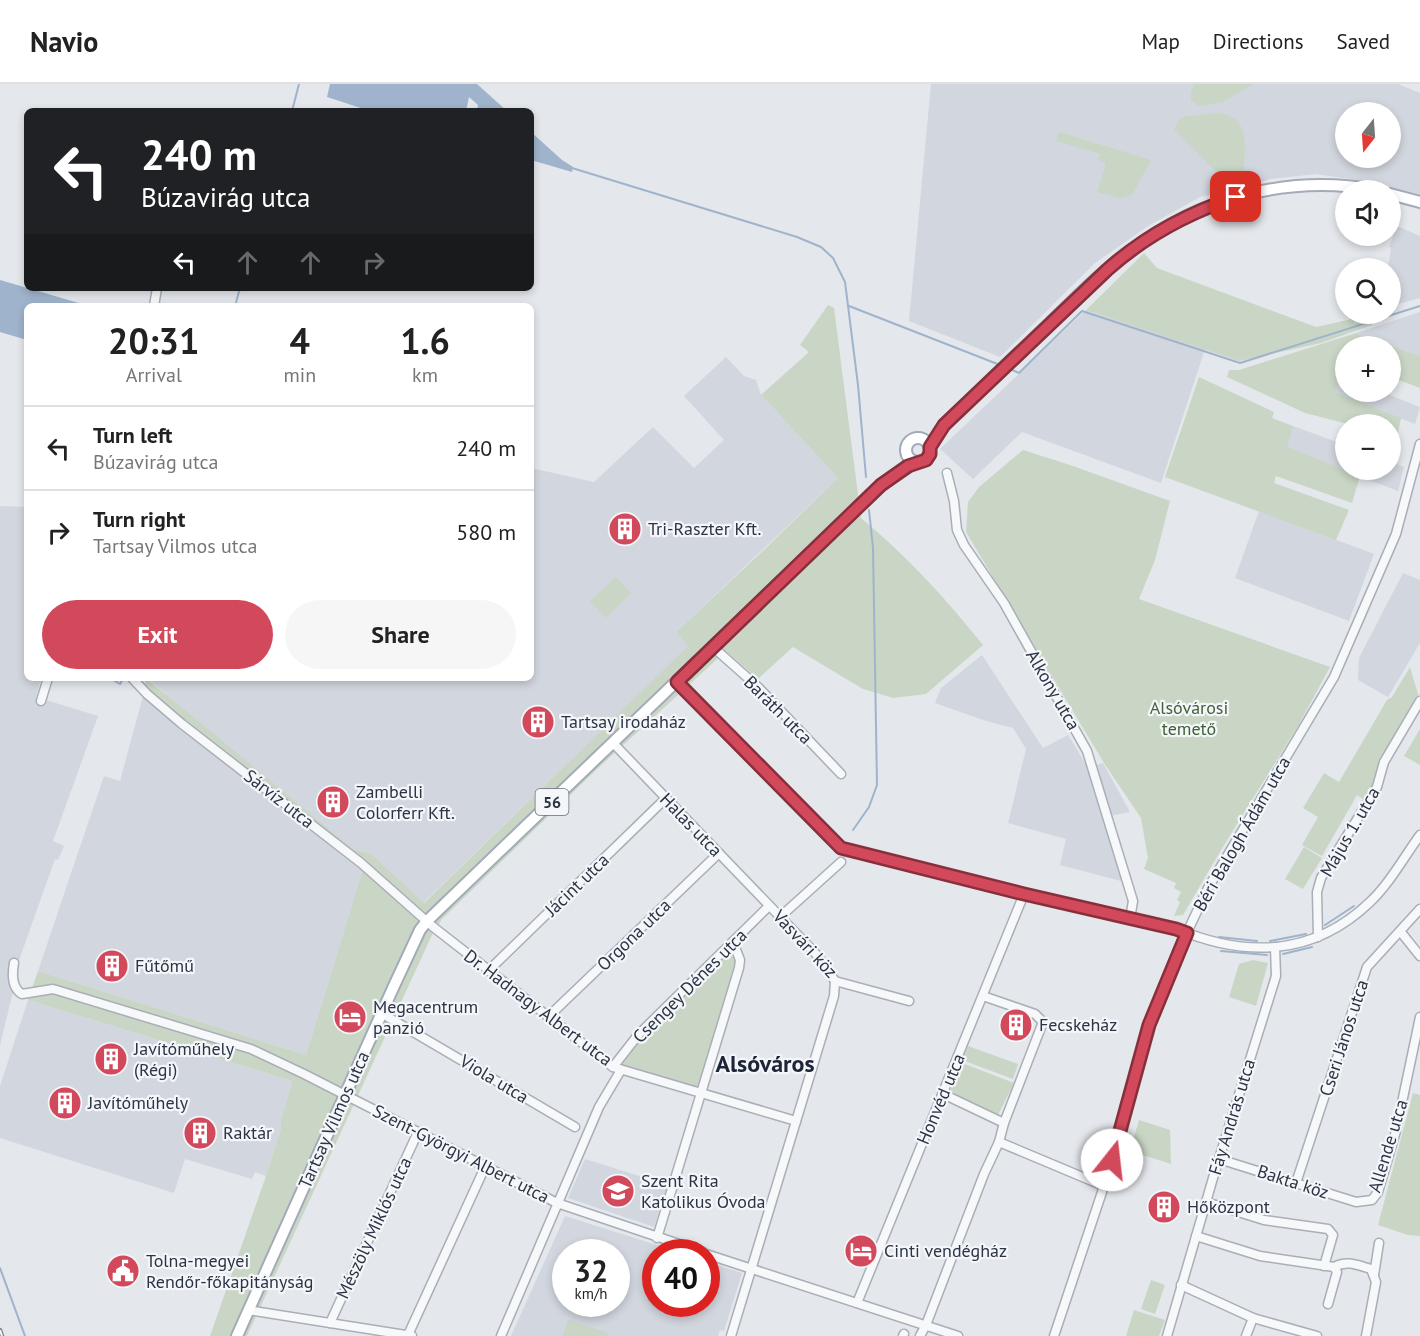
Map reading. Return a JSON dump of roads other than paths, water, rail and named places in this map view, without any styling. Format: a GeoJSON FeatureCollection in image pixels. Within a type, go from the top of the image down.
{"type":"FeatureCollection","features":[{"type":"Feature","properties":{"kind":"main road","name":"56"},"geometry":{"type":"LineString","coordinates":[[881,485],[916,462],[927,458],[930,447],[944,425],[1095,280],[1130,250],[1167,226],[1220,202],[1273,189],[1335,185]]}},
{"type":"Feature","properties":{"kind":"main road"},"geometry":{"type":"LineString","coordinates":[[1401,197],[1420,202]]}},
{"type":"Feature","properties":{"kind":"main road","name":"56"},"geometry":{"type":"LineString","coordinates":[[881,485],[905,451],[908,443],[944,425]]}},
{"type":"Feature","properties":{"kind":"main road"},"geometry":{"type":"LineString","coordinates":[[918,438],[926,441],[930,447]]}},
{"type":"Feature","properties":{"kind":"main road"},"geometry":{"type":"LineString","coordinates":[[905,451],[908,457],[916,462]]}},
{"type":"Feature","properties":{"kind":"main road","name":"Tartsay Vilmos utca"},"geometry":{"type":"LineString","coordinates":[[237,1336],[381,1013],[427,921],[881,485]]}},
{"type":"Feature","properties":{"kind":"street","name":"Béri Balogh Ádám utca"},"geometry":{"type":"LineString","coordinates":[[1054,1336],[1104,1186],[1149,1025],[1208,888],[1334,677],[1396,534],[1420,444]]}},
{"type":"Feature","properties":{"kind":"street","name":"Alkony utca"},"geometry":{"type":"LineString","coordinates":[[947,473],[954,501],[957,530],[964,545],[1004,603],[1087,751],[1133,901],[1130,919]]}},
{"type":"Feature","properties":{"kind":"street","name":"Baráth utca"},"geometry":{"type":"LineString","coordinates":[[713,647],[758,687],[841,774]]}},
{"type":"Feature","properties":{"kind":"street"},"geometry":{"type":"LineString","coordinates":[[41,701],[47,681]]}},
{"type":"Feature","properties":{"kind":"street","name":"Sárvíz utca"},"geometry":{"type":"LineString","coordinates":[[135,681],[182,724],[361,863],[427,921]]}},
{"type":"Feature","properties":{"kind":"street"},"geometry":{"type":"LineString","coordinates":[[677,682],[841,848],[1176,929],[1229,945],[1275,947],[1318,938],[1345,922],[1372,901],[1420,835]]}},
{"type":"Feature","properties":{"kind":"street","name":"Május 1. utca"},"geometry":{"type":"LineString","coordinates":[[1318,938],[1317,892],[1321,878],[1377,787],[1384,762],[1420,701]]}},
{"type":"Feature","properties":{"kind":"street","name":"Halas utca"},"geometry":{"type":"LineString","coordinates":[[613,743],[769,906]]}},
{"type":"Feature","properties":{"kind":"street","name":"Jácint utca"},"geometry":{"type":"LineString","coordinates":[[488,971],[665,799]]}},
{"type":"Feature","properties":{"kind":"street","name":"Orgona utca"},"geometry":{"type":"LineString","coordinates":[[548,1017],[719,853]]}},
{"type":"Feature","properties":{"kind":"street"},"geometry":{"type":"LineString","coordinates":[[780,917],[841,862]]}},
{"type":"Feature","properties":{"kind":"street","name":"Honvéd utca"},"geometry":{"type":"LineString","coordinates":[[857,1303],[1024,894]]}},
{"type":"Feature","properties":{"kind":"street","name":"Vasvári köz"},"geometry":{"type":"LineString","coordinates":[[769,906],[816,954],[835,981],[909,1001]]}},
{"type":"Feature","properties":{"kind":"street","name":"Csengey Dénes utca"},"geometry":{"type":"LineString","coordinates":[[501,1336],[617,1069],[638,1035],[769,906]]}},
{"type":"Feature","properties":{"kind":"street","name":"Cseri János utca"},"geometry":{"type":"LineString","coordinates":[[1296,1183],[1367,967],[1420,909]]}},
{"type":"Feature","properties":{"kind":"street","name":"Dr. Hadnagy Albert utca"},"geometry":{"type":"LineString","coordinates":[[427,921],[488,971],[617,1069],[796,1121]]}},
{"type":"Feature","properties":{"kind":"street"},"geometry":{"type":"LineString","coordinates":[[1400,931],[1420,956]]}},
{"type":"Feature","properties":{"kind":"street"},"geometry":{"type":"LineString","coordinates":[[657,1238],[739,968],[740,960],[734,942]]}},
{"type":"Feature","properties":{"kind":"street","name":"Fáy András utca"},"geometry":{"type":"LineString","coordinates":[[1167,1336],[1276,975],[1275,947]]}},
{"type":"Feature","properties":{"kind":"street","name":"Szent-Györgyi Albert utca"},"geometry":{"type":"LineString","coordinates":[[14,963],[14,983],[20,993],[27,994],[53,989],[251,1049],[557,1203],[660,1239]]}},
{"type":"Feature","properties":{"kind":"street"},"geometry":{"type":"LineString","coordinates":[[731,1336],[834,996],[835,981]]}},
{"type":"Feature","properties":{"kind":"street"},"geometry":{"type":"LineString","coordinates":[[920,1336],[984,1174],[999,1142],[1004,1123],[1043,1022],[1035,1014],[983,996]]}},
{"type":"Feature","properties":{"kind":"street","name":"Viola utca"},"geometry":{"type":"LineString","coordinates":[[381,1013],[575,1127]]}},
{"type":"Feature","properties":{"kind":"street","name":"Allende utca"},"geometry":{"type":"LineString","coordinates":[[1368,1202],[1378,1192],[1396,1131],[1420,1017]]}},
{"type":"Feature","properties":{"kind":"street"},"geometry":{"type":"LineString","coordinates":[[943,1094],[1004,1123]]}},
{"type":"Feature","properties":{"kind":"street","name":"Mészöly Miklós utca"},"geometry":{"type":"LineString","coordinates":[[330,1323],[418,1132]]}},
{"type":"Feature","properties":{"kind":"street"},"geometry":{"type":"LineString","coordinates":[[999,1142],[1104,1186]]}},
{"type":"Feature","properties":{"kind":"street","name":"Bakta köz"},"geometry":{"type":"LineString","coordinates":[[1219,1159],[1356,1202],[1368,1202]]}},
{"type":"Feature","properties":{"kind":"street"},"geometry":{"type":"LineString","coordinates":[[248,1310],[410,1336],[485,1167]]}},
{"type":"Feature","properties":{"kind":"street"},"geometry":{"type":"LineString","coordinates":[[1206,1202],[1264,1220],[1328,1229],[1333,1235],[1324,1266]]}},
{"type":"Feature","properties":{"kind":"street"},"geometry":{"type":"LineString","coordinates":[[1196,1236],[1260,1256],[1334,1267],[1342,1263],[1349,1263],[1371,1269],[1376,1282],[1365,1336]]}},
{"type":"Feature","properties":{"kind":"street"},"geometry":{"type":"LineString","coordinates":[[1374,1275],[1379,1244]]}},
{"type":"Feature","properties":{"kind":"street","name":"Szent-Györgyi Albert utca"},"geometry":{"type":"LineString","coordinates":[[720,1258],[958,1336]]}},
{"type":"Feature","properties":{"kind":"street"},"geometry":{"type":"LineString","coordinates":[[1328,1304],[1337,1272],[1334,1267]]}},
{"type":"Feature","properties":{"kind":"street"},"geometry":{"type":"LineString","coordinates":[[1181,1286],[1253,1318],[1317,1336]]}},
{"type":"Feature","properties":{"kind":"street"},"geometry":{"type":"LineString","coordinates":[[1246,1336],[1253,1318]]}},
{"type":"Feature","properties":{"kind":"water"},"geometry":{"type":"Polygon","coordinates":[[[330,84],[477,84],[504,108],[478,108],[478,105],[469,97],[467,108],[361,108],[327,97],[330,84]]]}},
{"type":"Feature","properties":{"kind":"water"},"geometry":{"type":"Polygon","coordinates":[[[534,135],[573,167],[572,172],[534,161],[534,135]]]}},
{"type":"Feature","properties":{"kind":"water"},"geometry":{"type":"Polygon","coordinates":[[[0,280],[24,287],[24,291],[38,291],[79,303],[24,303],[24,339],[0,332],[0,280]]]}},
{"type":"Feature","properties":{"kind":"waterway"},"geometry":{"type":"LineString","coordinates":[[293,108],[299,84]]}},
{"type":"Feature","properties":{"kind":"waterway"},"geometry":{"type":"LineString","coordinates":[[572,168],[797,237],[821,247],[833,258],[845,282],[858,385],[866,477]]}},
{"type":"Feature","properties":{"kind":"waterway"},"geometry":{"type":"LineString","coordinates":[[236,303],[239,291]]}},
{"type":"Feature","properties":{"kind":"waterway"},"geometry":{"type":"LineString","coordinates":[[849,306],[1000,365]]}},
{"type":"Feature","properties":{"kind":"waterway"},"geometry":{"type":"LineString","coordinates":[[1008,368],[1019,373],[1082,311],[1240,363],[1420,306]]}},
{"type":"Feature","properties":{"kind":"waterway"},"geometry":{"type":"LineString","coordinates":[[853,830],[869,807],[877,785],[873,548],[869,510]]}},
{"type":"Feature","properties":{"kind":"waterway"},"geometry":{"type":"LineString","coordinates":[[115,681],[120,684],[122,681]]}},
{"type":"Feature","properties":{"kind":"waterway"},"geometry":{"type":"LineString","coordinates":[[1325,925],[1354,906]]}},
{"type":"Feature","properties":{"kind":"waterway"},"geometry":{"type":"LineString","coordinates":[[1270,941],[1306,934]]}},
{"type":"Feature","properties":{"kind":"waterway"},"geometry":{"type":"LineString","coordinates":[[1219,937],[1257,941]]}},
{"type":"Feature","properties":{"kind":"waterway"},"geometry":{"type":"LineString","coordinates":[[1283,954],[1312,947]]}},
{"type":"Feature","properties":{"kind":"waterway"},"geometry":{"type":"LineString","coordinates":[[1221,951],[1267,955]]}},
{"type":"Feature","properties":{"kind":"waterway"},"geometry":{"type":"LineString","coordinates":[[0,1268],[25,1336]]}},
{"type":"Feature","properties":{"kind":"railway"},"geometry":{"type":"LineString","coordinates":[[0,1330],[2,1336]]}},
{"type":"Feature","properties":{"kind":"place","name":"Tri-Raszter Kft."},"geometry":{"type":"Point","coordinates":[625,529]}},
{"type":"Feature","properties":{"kind":"place","name":"Tartsay irodaház"},"geometry":{"type":"Point","coordinates":[538,722]}},
{"type":"Feature","properties":{"kind":"place","name":"Zambelli Colorferr Kft."},"geometry":{"type":"Point","coordinates":[333,802]}},
{"type":"Feature","properties":{"kind":"place","name":"Fűtőmű"},"geometry":{"type":"Point","coordinates":[112,966]}},
{"type":"Feature","properties":{"kind":"place","name":"Megacentrum panzió"},"geometry":{"type":"Point","coordinates":[350,1017]}},
{"type":"Feature","properties":{"kind":"place","name":"Fecskeház"},"geometry":{"type":"Point","coordinates":[1016,1025]}},
{"type":"Feature","properties":{"kind":"place","name":"Javítóműhely (Régi)"},"geometry":{"type":"Point","coordinates":[111,1059]}},
{"type":"Feature","properties":{"kind":"place","name":"Javítóműhely"},"geometry":{"type":"Point","coordinates":[65,1103]}},
{"type":"Feature","properties":{"kind":"place","name":"Raktár"},"geometry":{"type":"Point","coordinates":[200,1133]}},
{"type":"Feature","properties":{"kind":"place","name":"Szent Rita Katolikus Óvoda"},"geometry":{"type":"Point","coordinates":[618,1191]}},
{"type":"Feature","properties":{"kind":"place","name":"Hőközpont"},"geometry":{"type":"Point","coordinates":[1164,1207]}},
{"type":"Feature","properties":{"kind":"place","name":"Cinti vendégház"},"geometry":{"type":"Point","coordinates":[861,1251]}},
{"type":"Feature","properties":{"kind":"place","name":"Tolna-megyei Rendőr-főkapitányság"},"geometry":{"type":"Point","coordinates":[123,1271]}},
{"type":"Feature","properties":{"kind":"district","name":"Alsóváros"},"geometry":{"type":"Point","coordinates":[765,1064]}},
{"type":"Feature","properties":{"kind":"park label","name":"Alsóvárosi temető"},"geometry":{"type":"Point","coordinates":[1189,718]}}]}
